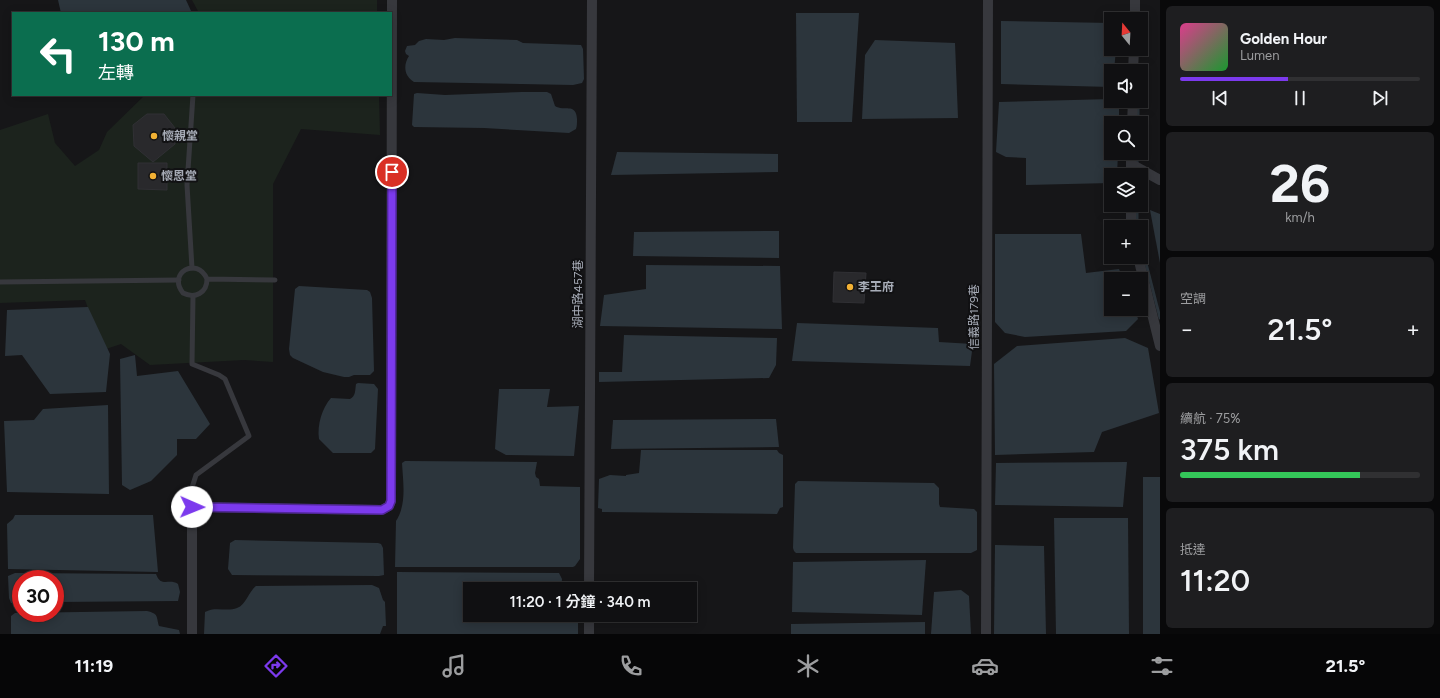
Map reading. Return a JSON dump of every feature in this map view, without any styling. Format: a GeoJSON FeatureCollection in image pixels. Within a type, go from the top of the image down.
{"type":"FeatureCollection","features":[{"type":"Feature","properties":{"kind":"street"},"geometry":{"type":"LineString","coordinates":[[392,0],[392,12]]}},
{"type":"Feature","properties":{"kind":"street","name":"湖中路457巷"},"geometry":{"type":"LineString","coordinates":[[589,582],[592,0]]}},
{"type":"Feature","properties":{"kind":"street","name":"信義路179巷"},"geometry":{"type":"LineString","coordinates":[[986,634],[988,0]]}},
{"type":"Feature","properties":{"kind":"street"},"geometry":{"type":"LineString","coordinates":[[1135,0],[1135,12]]}},
{"type":"Feature","properties":{"kind":"street"},"geometry":{"type":"LineString","coordinates":[[192,634],[192,507],[382,510],[389,506],[391,501],[391,96]]}},
{"type":"Feature","properties":{"kind":"street"},"geometry":{"type":"LineString","coordinates":[[1131,160],[1131,168]]}},
{"type":"Feature","properties":{"kind":"street"},"geometry":{"type":"LineString","coordinates":[[1131,164],[1160,180]]}},
{"type":"Feature","properties":{"kind":"street"},"geometry":{"type":"LineString","coordinates":[[1140,264],[1160,346]]}},
{"type":"Feature","properties":{"kind":"street"},"geometry":{"type":"LineString","coordinates":[[589,622],[589,634]]}},
{"type":"Feature","properties":{"kind":"lane"},"geometry":{"type":"LineString","coordinates":[[192,268],[187,185],[193,96]]}},
{"type":"Feature","properties":{"kind":"lane"},"geometry":{"type":"LineString","coordinates":[[192,268],[201,271],[206,279],[205,289],[198,295],[193,296],[184,293],[178,285],[178,280],[183,271],[192,268]]}},
{"type":"Feature","properties":{"kind":"lane"},"geometry":{"type":"LineString","coordinates":[[206,279],[275,280]]}},
{"type":"Feature","properties":{"kind":"lane"},"geometry":{"type":"LineString","coordinates":[[0,282],[178,280]]}},
{"type":"Feature","properties":{"kind":"lane"},"geometry":{"type":"LineString","coordinates":[[192,507],[190,494],[196,475],[250,436],[225,379],[220,375],[192,364],[193,296]]}},
{"type":"Feature","properties":{"kind":"shaded area"},"geometry":{"type":"Polygon","coordinates":[[[58,0],[186,0],[192,12],[61,12],[58,0]]]}},
{"type":"Feature","properties":{"kind":"shaded area"},"geometry":{"type":"Polygon","coordinates":[[[192,0],[377,0],[377,12],[198,12],[192,0]]]}},
{"type":"Feature","properties":{"kind":"shaded area"},"geometry":{"type":"Polygon","coordinates":[[[796,13],[859,13],[852,122],[797,122],[796,13]]]}},
{"type":"Feature","properties":{"kind":"shaded area"},"geometry":{"type":"Polygon","coordinates":[[[1001,21],[1104,23],[1104,56],[1115,56],[1115,64],[1104,64],[1104,87],[1001,84],[1001,21]]]}},
{"type":"Feature","properties":{"kind":"shaded area"},"geometry":{"type":"Polygon","coordinates":[[[455,38],[517,40],[523,43],[581,45],[583,49],[584,79],[582,83],[573,85],[414,82],[408,77],[405,67],[409,56],[405,51],[407,46],[415,45],[419,41],[426,39],[444,40],[455,38]]]}},
{"type":"Feature","properties":{"kind":"shaded area"},"geometry":{"type":"Polygon","coordinates":[[[875,40],[955,43],[958,118],[862,119],[865,55],[875,40]]]}},
{"type":"Feature","properties":{"kind":"shaded area"},"geometry":{"type":"Polygon","coordinates":[[[547,92],[551,94],[555,106],[558,108],[569,108],[574,111],[577,119],[576,129],[569,133],[484,128],[414,127],[412,125],[414,94],[417,93],[445,95],[547,92]]]}},
{"type":"Feature","properties":{"kind":"shaded area"},"geometry":{"type":"Polygon","coordinates":[[[144,96],[379,96],[380,135],[301,129],[273,184],[273,362],[244,360],[150,365],[121,344],[103,350],[85,300],[0,303],[0,130],[48,114],[55,143],[75,166],[99,150],[107,132],[144,96]]]}},
{"type":"Feature","properties":{"kind":"shaded area"},"geometry":{"type":"Polygon","coordinates":[[[1104,99],[1104,108],[1119,108],[1119,116],[1104,116],[1104,160],[1118,160],[1117,168],[1104,168],[1104,183],[1026,185],[1026,158],[1006,157],[996,152],[999,102],[1104,99]]]}},
{"type":"Feature","properties":{"kind":"shaded area"},"geometry":{"type":"Polygon","coordinates":[[[617,152],[778,154],[778,172],[611,175],[617,152]]]}},
{"type":"Feature","properties":{"kind":"shaded area"},"geometry":{"type":"Polygon","coordinates":[[[1150,210],[1160,214],[1160,263],[1150,210]]]}},
{"type":"Feature","properties":{"kind":"shaded area"},"geometry":{"type":"Polygon","coordinates":[[[779,231],[779,258],[633,256],[634,232],[779,231]]]}},
{"type":"Feature","properties":{"kind":"shaded area"},"geometry":{"type":"Polygon","coordinates":[[[995,234],[1081,234],[1086,273],[1119,269],[1120,272],[1104,272],[1104,316],[1137,316],[1138,319],[1126,331],[1025,337],[1005,333],[995,322],[995,234]]]}},
{"type":"Feature","properties":{"kind":"shaded area"},"geometry":{"type":"Polygon","coordinates":[[[646,265],[780,266],[782,329],[600,326],[604,295],[646,289],[646,265]]]}},
{"type":"Feature","properties":{"kind":"shaded area"},"geometry":{"type":"Polygon","coordinates":[[[299,286],[367,290],[370,292],[372,298],[374,371],[370,375],[354,375],[344,377],[323,372],[293,358],[290,355],[289,349],[295,289],[299,286]]]}},
{"type":"Feature","properties":{"kind":"shaded area"},"geometry":{"type":"Polygon","coordinates":[[[88,307],[110,354],[106,392],[50,394],[22,355],[5,356],[7,310],[88,307]]]}},
{"type":"Feature","properties":{"kind":"shaded area"},"geometry":{"type":"Polygon","coordinates":[[[797,323],[938,328],[939,342],[973,344],[970,366],[792,361],[797,323]]]}},
{"type":"Feature","properties":{"kind":"shaded area"},"geometry":{"type":"Polygon","coordinates":[[[624,335],[777,338],[776,365],[769,378],[599,382],[599,372],[622,372],[624,335]]]}},
{"type":"Feature","properties":{"kind":"shaded area"},"geometry":{"type":"Polygon","coordinates":[[[1125,338],[1148,348],[1159,413],[1102,432],[1094,452],[995,455],[994,364],[1017,346],[1125,338]]]}},
{"type":"Feature","properties":{"kind":"shaded area"},"geometry":{"type":"Polygon","coordinates":[[[135,355],[137,376],[178,371],[210,424],[196,439],[177,439],[177,455],[151,481],[130,490],[122,485],[120,359],[135,355]]]}},
{"type":"Feature","properties":{"kind":"shaded area"},"geometry":{"type":"Polygon","coordinates":[[[356,384],[374,384],[378,389],[375,449],[371,453],[333,453],[319,439],[319,428],[323,412],[331,398],[352,398],[355,393],[356,384]]]}},
{"type":"Feature","properties":{"kind":"shaded area"},"geometry":{"type":"Polygon","coordinates":[[[499,389],[550,389],[547,407],[579,406],[574,456],[506,455],[495,449],[499,389]]]}},
{"type":"Feature","properties":{"kind":"shaded area"},"geometry":{"type":"Polygon","coordinates":[[[108,405],[109,494],[7,492],[4,421],[34,420],[43,409],[108,405]]]}},
{"type":"Feature","properties":{"kind":"shaded area"},"geometry":{"type":"Polygon","coordinates":[[[776,419],[779,447],[611,449],[613,420],[776,419]]]}},
{"type":"Feature","properties":{"kind":"shaded area"},"geometry":{"type":"Polygon","coordinates":[[[641,450],[777,450],[783,455],[783,507],[780,508],[777,514],[602,512],[602,509],[598,508],[599,479],[610,475],[626,476],[639,473],[641,450]]]}},
{"type":"Feature","properties":{"kind":"shaded area"},"geometry":{"type":"Polygon","coordinates":[[[405,461],[537,462],[535,473],[536,477],[539,479],[540,486],[580,487],[580,559],[573,567],[395,567],[396,521],[402,507],[402,463],[405,461]]]}},
{"type":"Feature","properties":{"kind":"shaded area"},"geometry":{"type":"Polygon","coordinates":[[[1127,462],[1123,507],[995,505],[996,463],[1127,462]]]}},
{"type":"Feature","properties":{"kind":"shaded area"},"geometry":{"type":"Polygon","coordinates":[[[1143,477],[1160,477],[1160,634],[1143,634],[1143,477]]]}},
{"type":"Feature","properties":{"kind":"shaded area"},"geometry":{"type":"Polygon","coordinates":[[[798,481],[934,483],[939,488],[940,507],[974,509],[977,512],[977,550],[971,553],[796,553],[793,548],[795,484],[798,481]]]}},
{"type":"Feature","properties":{"kind":"shaded area"},"geometry":{"type":"Polygon","coordinates":[[[15,515],[153,515],[158,572],[8,569],[7,524],[15,515]]]}},
{"type":"Feature","properties":{"kind":"shaded area"},"geometry":{"type":"Polygon","coordinates":[[[1054,518],[1128,518],[1129,634],[1056,634],[1054,518]]]}},
{"type":"Feature","properties":{"kind":"shaded area"},"geometry":{"type":"Polygon","coordinates":[[[235,540],[378,543],[381,544],[383,548],[384,575],[232,575],[228,569],[230,543],[235,540]]]}},
{"type":"Feature","properties":{"kind":"shaded area"},"geometry":{"type":"Polygon","coordinates":[[[995,545],[1044,546],[1046,634],[994,634],[995,545]]]}},
{"type":"Feature","properties":{"kind":"shaded area"},"geometry":{"type":"Polygon","coordinates":[[[926,560],[922,615],[792,612],[793,562],[926,560]]]}},
{"type":"Feature","properties":{"kind":"shaded area"},"geometry":{"type":"Polygon","coordinates":[[[397,572],[559,573],[562,582],[463,582],[463,622],[578,622],[578,634],[397,634],[397,572]]]}},
{"type":"Feature","properties":{"kind":"shaded area"},"geometry":{"type":"Polygon","coordinates":[[[64,573],[156,574],[160,581],[175,582],[178,584],[180,592],[178,601],[64,602],[64,573]]]}},
{"type":"Feature","properties":{"kind":"shaded area"},"geometry":{"type":"Polygon","coordinates":[[[12,574],[12,603],[9,598],[8,576],[12,574]]]}},
{"type":"Feature","properties":{"kind":"shaded area"},"geometry":{"type":"Polygon","coordinates":[[[372,585],[379,588],[385,602],[386,626],[383,626],[380,634],[204,634],[205,612],[213,609],[237,608],[243,604],[256,586],[372,585]]]}},
{"type":"Feature","properties":{"kind":"shaded area"},"geometry":{"type":"Polygon","coordinates":[[[961,590],[969,596],[971,634],[931,634],[934,592],[961,590]]]}},
{"type":"Feature","properties":{"kind":"shaded area"},"geometry":{"type":"Polygon","coordinates":[[[147,611],[155,614],[159,626],[179,630],[180,634],[11,634],[12,615],[12,622],[64,622],[64,612],[147,611]]]}},
{"type":"Feature","properties":{"kind":"shaded area"},"geometry":{"type":"Polygon","coordinates":[[[925,622],[925,634],[791,634],[791,624],[925,622]]]}},
{"type":"Feature","properties":{"kind":"building","name":"懷親堂"},"geometry":{"type":"Polygon","coordinates":[[[147,114],[164,114],[175,128],[175,144],[153,162],[134,146],[133,125],[147,114]]]}},
{"type":"Feature","properties":{"kind":"building","name":"懷恩堂"},"geometry":{"type":"Polygon","coordinates":[[[138,163],[167,163],[167,190],[138,189],[138,163]]]}},
{"type":"Feature","properties":{"kind":"building","name":"李王府"},"geometry":{"type":"Polygon","coordinates":[[[834,272],[866,273],[864,303],[833,302],[834,272]]]}},
{"type":"Feature","properties":{"kind":"waterway"},"geometry":{"type":"LineString","coordinates":[[1138,108],[1138,116]]}},
{"type":"Feature","properties":{"kind":"waterway"},"geometry":{"type":"LineString","coordinates":[[1137,160],[1137,165]]}},
{"type":"Feature","properties":{"kind":"waterway"},"geometry":{"type":"LineString","coordinates":[[1137,212],[1137,220]]}},
{"type":"Feature","properties":{"kind":"waterway"},"geometry":{"type":"LineString","coordinates":[[1146,264],[1160,318]]}},
{"type":"Feature","properties":{"kind":"place","name":"懷親堂"},"geometry":{"type":"Point","coordinates":[154,136]}},
{"type":"Feature","properties":{"kind":"place","name":"懷恩堂"},"geometry":{"type":"Point","coordinates":[153,176]}},
{"type":"Feature","properties":{"kind":"place","name":"李王府"},"geometry":{"type":"Point","coordinates":[850,287]}},
{"type":"Feature","properties":{"kind":"route"},"geometry":{"type":"LineString","coordinates":[[192,507],[382,510],[389,506],[391,501],[392,172]]}}]}
